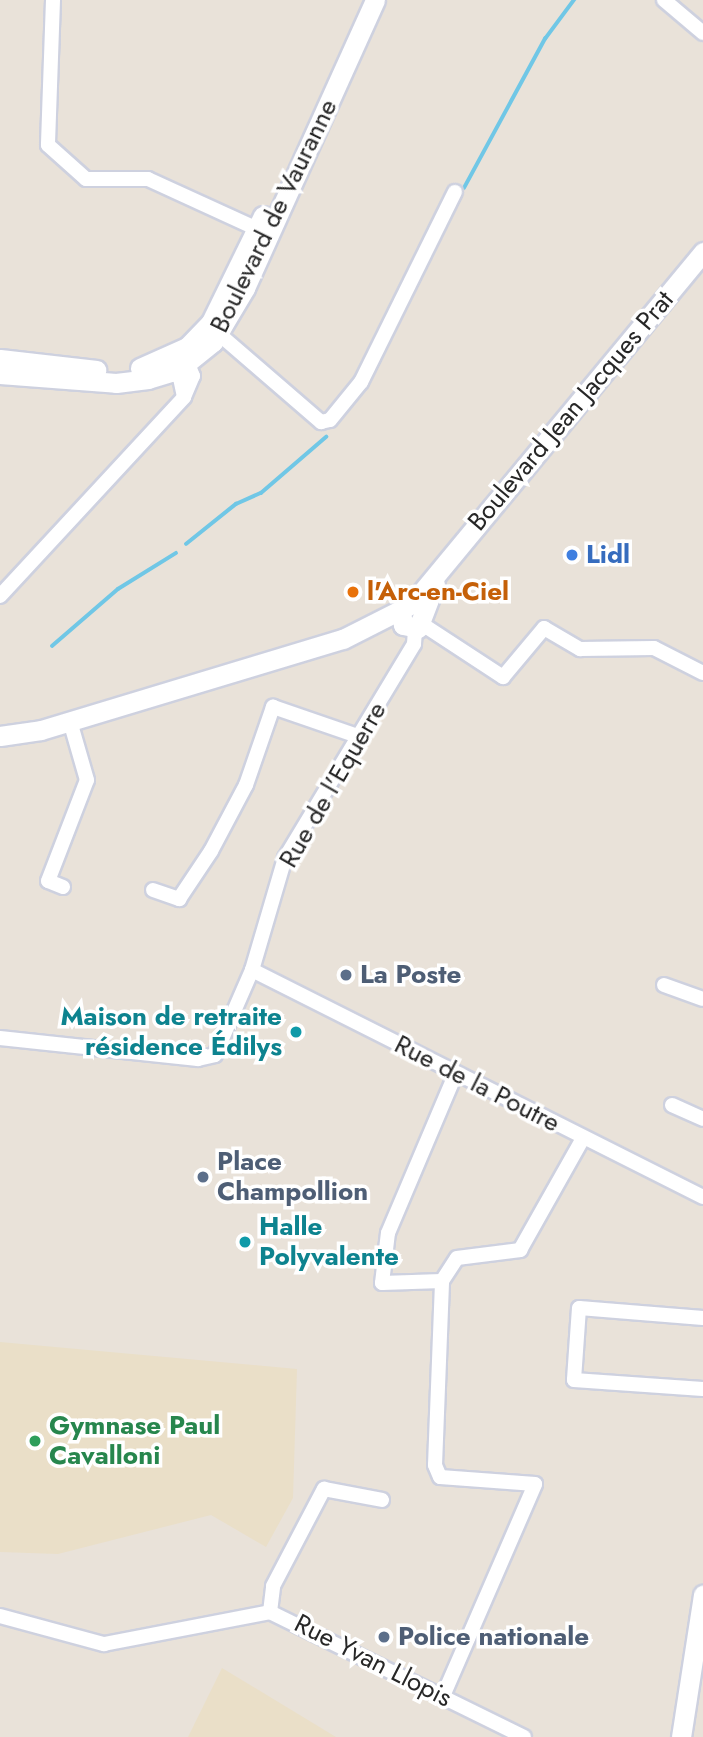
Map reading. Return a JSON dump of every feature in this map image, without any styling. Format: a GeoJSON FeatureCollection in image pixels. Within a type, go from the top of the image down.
{"type":"FeatureCollection","features":[{"type":"Feature","properties":{"kind":"street"},"geometry":{"type":"LineString","coordinates":[[53,0],[48,145],[86,178],[148,179],[257,229]]}},
{"type":"Feature","properties":{"kind":"street","name":"Boulevard de Vauranne"},"geometry":{"type":"LineString","coordinates":[[185,356],[211,322],[257,229],[362,0]]}},
{"type":"Feature","properties":{"kind":"street","name":"Boulevard de Vauranne"},"geometry":{"type":"LineString","coordinates":[[0,374],[116,383],[167,366],[219,334],[375,0]]}},
{"type":"Feature","properties":{"kind":"street"},"geometry":{"type":"LineString","coordinates":[[664,0],[703,33]]}},
{"type":"Feature","properties":{"kind":"street"},"geometry":{"type":"LineString","coordinates":[[219,334],[321,422],[330,420],[361,382],[455,192]]}},
{"type":"Feature","properties":{"kind":"street","name":"Boulevard Jean Jacques Prat"},"geometry":{"type":"LineString","coordinates":[[2,735],[70,721],[381,623],[413,617],[440,570],[703,252]]}},
{"type":"Feature","properties":{"kind":"street"},"geometry":{"type":"LineString","coordinates":[[0,596],[184,397],[193,384],[185,356]]}},
{"type":"Feature","properties":{"kind":"street","name":"Boulevard de Vauranne"},"geometry":{"type":"LineString","coordinates":[[0,359],[122,371],[167,366]]}},
{"type":"Feature","properties":{"kind":"street"},"geometry":{"type":"LineString","coordinates":[[167,366],[184,386],[184,397]]}},
{"type":"Feature","properties":{"kind":"street"},"geometry":{"type":"LineString","coordinates":[[413,617],[503,677],[544,628],[580,649],[654,648],[703,673]]}},
{"type":"Feature","properties":{"kind":"street","name":"Rue de l'Equerre"},"geometry":{"type":"LineString","coordinates":[[0,1038],[198,1059],[218,1057],[252,971],[285,858],[414,644],[413,617]]}},
{"type":"Feature","properties":{"kind":"street"},"geometry":{"type":"LineString","coordinates":[[153,890],[179,899],[211,851],[246,786],[273,707],[360,737]]}},
{"type":"Feature","properties":{"kind":"street"},"geometry":{"type":"LineString","coordinates":[[63,887],[48,881],[87,780],[70,721]]}},
{"type":"Feature","properties":{"kind":"street","name":"Rue de la Poutre"},"geometry":{"type":"LineString","coordinates":[[252,971],[703,1197]]}},
{"type":"Feature","properties":{"kind":"street"},"geometry":{"type":"LineString","coordinates":[[664,985],[703,999]]}},
{"type":"Feature","properties":{"kind":"street"},"geometry":{"type":"LineString","coordinates":[[442,1281],[382,1283],[388,1233],[456,1073]]}},
{"type":"Feature","properties":{"kind":"street"},"geometry":{"type":"LineString","coordinates":[[672,1105],[703,1119]]}},
{"type":"Feature","properties":{"kind":"street"},"geometry":{"type":"LineString","coordinates":[[443,1696],[535,1485],[440,1477],[435,1465],[442,1281],[457,1258],[520,1250],[583,1138]]}},
{"type":"Feature","properties":{"kind":"street"},"geometry":{"type":"LineString","coordinates":[[703,1318],[579,1308],[574,1380],[703,1389]]}},
{"type":"Feature","properties":{"kind":"street"},"geometry":{"type":"LineString","coordinates":[[0,1616],[104,1644],[264,1613],[273,1586],[324,1489],[382,1500]]}},
{"type":"Feature","properties":{"kind":"street"},"geometry":{"type":"LineString","coordinates":[[681,1737],[703,1595]]}},
{"type":"Feature","properties":{"kind":"street","name":"Rue Yvan Llopis"},"geometry":{"type":"LineString","coordinates":[[264,1613],[443,1696],[524,1737]]}},
{"type":"Feature","properties":{"kind":"street"},"geometry":{"type":"LineString","coordinates":[[688,1685],[693,1737]]}},
{"type":"Feature","properties":{"kind":"shaded area"},"geometry":{"type":"Polygon","coordinates":[[[0,1342],[297,1369],[293,1498],[266,1547],[211,1515],[58,1554],[0,1552],[0,1342]]]}},
{"type":"Feature","properties":{"kind":"shaded area"},"geometry":{"type":"Polygon","coordinates":[[[222,1668],[336,1737],[188,1737],[222,1668]]]}},
{"type":"Feature","properties":{"kind":"waterway"},"geometry":{"type":"LineString","coordinates":[[464,188],[545,39],[574,0]]}},
{"type":"Feature","properties":{"kind":"waterway"},"geometry":{"type":"LineString","coordinates":[[186,544],[236,504],[261,493],[326,437]]}},
{"type":"Feature","properties":{"kind":"waterway"},"geometry":{"type":"LineString","coordinates":[[52,646],[118,589],[176,553]]}},
{"type":"Feature","properties":{"kind":"place","name":"Lidl"},"geometry":{"type":"Point","coordinates":[572,555]}},
{"type":"Feature","properties":{"kind":"place","name":"l'Arc-en-Ciel"},"geometry":{"type":"Point","coordinates":[353,592]}},
{"type":"Feature","properties":{"kind":"place","name":"La Poste"},"geometry":{"type":"Point","coordinates":[346,975]}},
{"type":"Feature","properties":{"kind":"place","name":"Maison de retraite résidence Édilys"},"geometry":{"type":"Point","coordinates":[296,1032]}},
{"type":"Feature","properties":{"kind":"place","name":"Place Champollion"},"geometry":{"type":"Point","coordinates":[203,1177]}},
{"type":"Feature","properties":{"kind":"place","name":"Halle Polyvalente"},"geometry":{"type":"Point","coordinates":[245,1242]}},
{"type":"Feature","properties":{"kind":"place","name":"Gymnase Paul Cavalloni"},"geometry":{"type":"Point","coordinates":[35,1441]}},
{"type":"Feature","properties":{"kind":"place","name":"Police nationale"},"geometry":{"type":"Point","coordinates":[384,1637]}}]}
